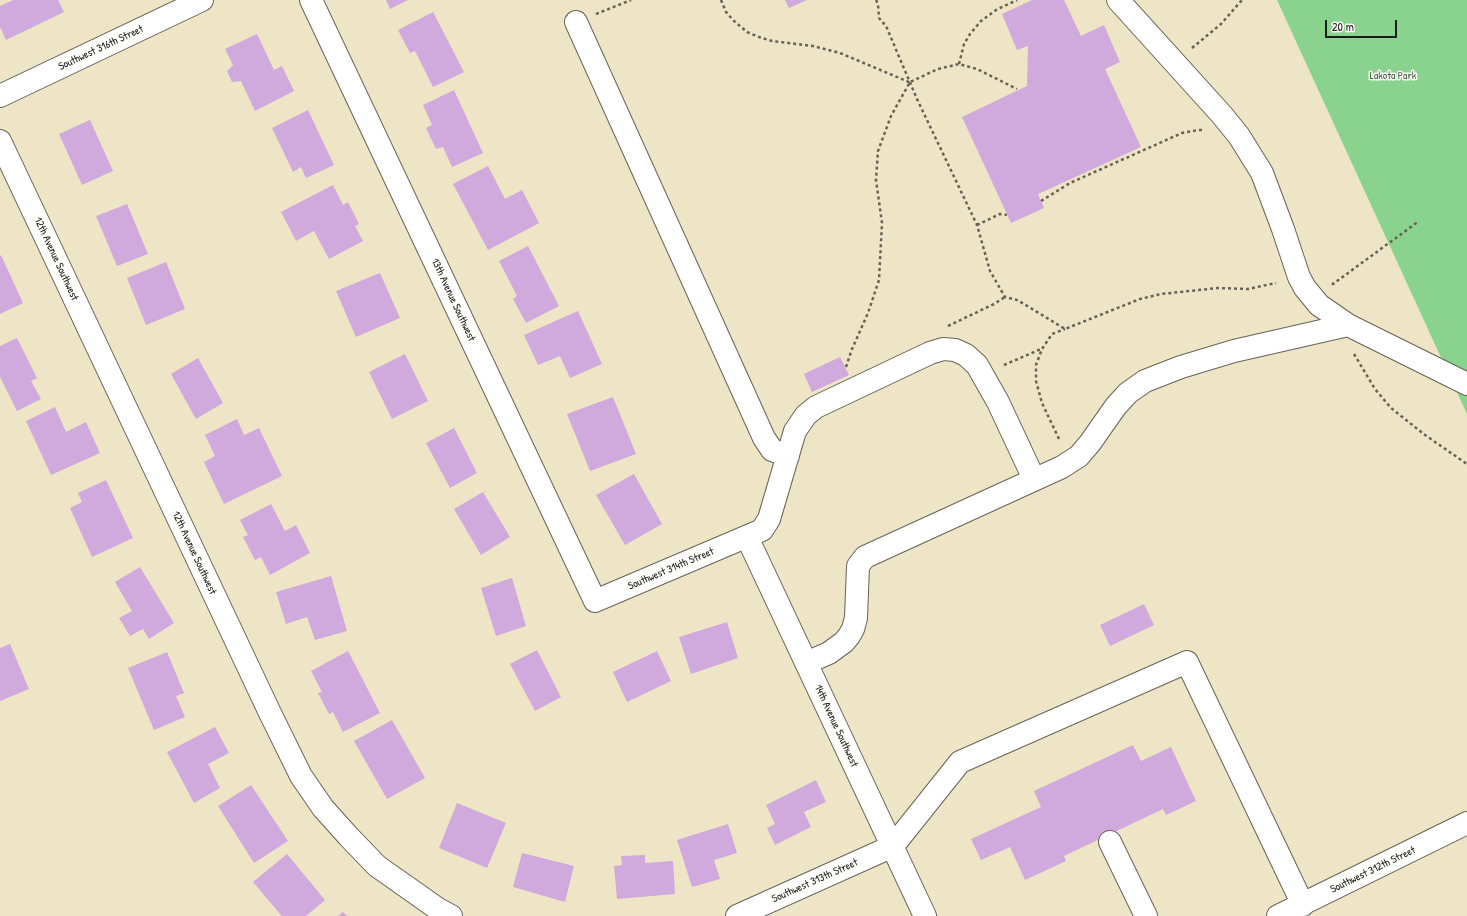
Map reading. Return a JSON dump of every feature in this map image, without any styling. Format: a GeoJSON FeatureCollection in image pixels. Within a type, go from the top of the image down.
{"type":"FeatureCollection","features":[{"type":"Feature","properties":{"kind":"street","name":"Southwest 316th Street"},"geometry":{"type":"LineString","coordinates":[[0,96],[202,0]]}},
{"type":"Feature","properties":{"kind":"street","name":"13th Avenue Southwest"},"geometry":{"type":"LineString","coordinates":[[311,0],[595,601]]}},
{"type":"Feature","properties":{"kind":"street"},"geometry":{"type":"LineString","coordinates":[[1118,0],[1222,115],[1239,136],[1262,173],[1284,229],[1299,277],[1305,288],[1319,305],[1348,325],[1467,384]]}},
{"type":"Feature","properties":{"kind":"street"},"geometry":{"type":"LineString","coordinates":[[576,22],[764,438],[772,450],[788,456]]}},
{"type":"Feature","properties":{"kind":"street","name":"12th Avenue Southwest"},"geometry":{"type":"LineString","coordinates":[[0,141],[266,706],[301,776],[323,808],[377,866],[438,909],[451,916]]}},
{"type":"Feature","properties":{"kind":"street"},"geometry":{"type":"LineString","coordinates":[[806,663],[844,642],[853,629],[856,618],[858,566],[865,557],[1062,467],[1079,456],[1116,406],[1128,393],[1145,382],[1181,367],[1234,352],[1348,325]]}},
{"type":"Feature","properties":{"kind":"street","name":"Southwest 314th Street"},"geometry":{"type":"LineString","coordinates":[[595,601],[762,530],[770,520],[795,431],[806,415],[816,406],[930,352],[943,349],[955,350],[966,355],[978,365],[998,402],[1034,479]]}},
{"type":"Feature","properties":{"kind":"street","name":"14th Avenue Southwest"},"geometry":{"type":"LineString","coordinates":[[747,537],[925,916]]}},
{"type":"Feature","properties":{"kind":"street"},"geometry":{"type":"LineString","coordinates":[[893,846],[960,762],[1187,662],[1303,905]]}},
{"type":"Feature","properties":{"kind":"street","name":"Southwest 312th Street"},"geometry":{"type":"LineString","coordinates":[[1278,916],[1467,823]]}},
{"type":"Feature","properties":{"kind":"street"},"geometry":{"type":"LineString","coordinates":[[1110,842],[1146,916]]}},
{"type":"Feature","properties":{"kind":"street","name":"Southwest 313th Street"},"geometry":{"type":"LineString","coordinates":[[737,916],[893,846]]}},
{"type":"Feature","properties":{"kind":"path"},"geometry":{"type":"LineString","coordinates":[[576,22],[631,0]]}},
{"type":"Feature","properties":{"kind":"path"},"geometry":{"type":"LineString","coordinates":[[721,0],[726,12],[747,32],[772,41],[813,46],[840,52],[910,82]]}},
{"type":"Feature","properties":{"kind":"path"},"geometry":{"type":"LineString","coordinates":[[876,0],[880,18],[886,26],[910,82],[977,225],[990,271],[1005,297],[1017,300],[1065,329]]}},
{"type":"Feature","properties":{"kind":"path"},"geometry":{"type":"LineString","coordinates":[[959,64],[964,44],[981,21],[996,10],[1017,0]]}},
{"type":"Feature","properties":{"kind":"path"},"geometry":{"type":"LineString","coordinates":[[1174,63],[1221,24],[1242,0]]}},
{"type":"Feature","properties":{"kind":"path"},"geometry":{"type":"LineString","coordinates":[[846,368],[854,343],[868,313],[879,280],[882,223],[876,180],[878,150],[891,116],[910,82],[938,70],[959,64],[977,69],[1017,89]]}},
{"type":"Feature","properties":{"kind":"path"},"geometry":{"type":"LineString","coordinates":[[1041,200],[1070,183],[1182,133],[1198,130],[1239,136]]}},
{"type":"Feature","properties":{"kind":"path"},"geometry":{"type":"LineString","coordinates":[[977,225],[1000,214],[1007,215]]}},
{"type":"Feature","properties":{"kind":"path"},"geometry":{"type":"LineString","coordinates":[[1333,284],[1419,221]]}},
{"type":"Feature","properties":{"kind":"path"},"geometry":{"type":"LineString","coordinates":[[1060,439],[1042,403],[1036,381],[1036,365],[1042,349],[1052,334],[1140,299],[1161,294],[1218,288],[1248,289],[1299,277],[1315,276],[1329,280],[1337,289]]}},
{"type":"Feature","properties":{"kind":"path"},"geometry":{"type":"LineString","coordinates":[[1348,325],[1353,352],[1357,361],[1384,400],[1391,408],[1425,435],[1467,464]]}},
{"type":"Feature","properties":{"kind":"green space","name":"Lakota Park"},"geometry":{"type":"Polygon","coordinates":[[[1277,0],[1467,0],[1467,414],[1449,375],[1277,0]]]}},
{"type":"Feature","properties":{"kind":"building"},"geometry":{"type":"Polygon","coordinates":[[[13,0],[58,0],[64,12],[6,40],[0,27],[0,6],[13,0]]]}},
{"type":"Feature","properties":{"kind":"building"},"geometry":{"type":"Polygon","coordinates":[[[386,0],[408,0],[390,9],[386,0]]]}},
{"type":"Feature","properties":{"kind":"building"},"geometry":{"type":"Polygon","coordinates":[[[785,0],[807,0],[789,8],[785,0]]]}},
{"type":"Feature","properties":{"kind":"building"},"geometry":{"type":"Polygon","coordinates":[[[1032,0],[1064,0],[1081,36],[1104,25],[1120,62],[1105,69],[1141,147],[1038,194],[1044,208],[1011,223],[962,117],[1027,86],[1028,46],[1017,50],[1002,14],[1032,0]]]}},
{"type":"Feature","properties":{"kind":"building"},"geometry":{"type":"Polygon","coordinates":[[[433,12],[464,72],[433,87],[415,51],[410,53],[398,30],[433,12]]]}},
{"type":"Feature","properties":{"kind":"building"},"geometry":{"type":"Polygon","coordinates":[[[257,34],[274,70],[282,66],[294,91],[255,111],[241,81],[232,82],[227,71],[233,65],[225,49],[257,34]]]}},
{"type":"Feature","properties":{"kind":"building"},"geometry":{"type":"Polygon","coordinates":[[[454,90],[483,153],[452,167],[443,147],[436,149],[426,128],[432,125],[423,105],[454,90]]]}},
{"type":"Feature","properties":{"kind":"building"},"geometry":{"type":"Polygon","coordinates":[[[308,110],[334,165],[306,178],[301,167],[293,172],[272,128],[308,110]]]}},
{"type":"Feature","properties":{"kind":"building"},"geometry":{"type":"Polygon","coordinates":[[[90,120],[113,171],[82,185],[59,134],[90,120]]]}},
{"type":"Feature","properties":{"kind":"building"},"geometry":{"type":"Polygon","coordinates":[[[488,166],[505,199],[522,190],[539,223],[488,250],[453,184],[488,166]]]}},
{"type":"Feature","properties":{"kind":"building"},"geometry":{"type":"Polygon","coordinates":[[[333,185],[343,205],[348,202],[359,224],[355,226],[363,241],[329,259],[314,231],[296,241],[281,212],[333,185]]]}},
{"type":"Feature","properties":{"kind":"building"},"geometry":{"type":"Polygon","coordinates":[[[127,204],[148,254],[117,266],[96,216],[127,204]]]}},
{"type":"Feature","properties":{"kind":"building"},"geometry":{"type":"Polygon","coordinates":[[[528,246],[559,306],[526,323],[513,299],[517,296],[499,261],[528,246]]]}},
{"type":"Feature","properties":{"kind":"building"},"geometry":{"type":"Polygon","coordinates":[[[1,255],[23,303],[0,314],[0,256],[1,255]]]}},
{"type":"Feature","properties":{"kind":"building"},"geometry":{"type":"Polygon","coordinates":[[[166,262],[185,309],[146,325],[127,278],[166,262]]]}},
{"type":"Feature","properties":{"kind":"building"},"geometry":{"type":"Polygon","coordinates":[[[380,273],[400,318],[356,337],[336,291],[380,273]]]}},
{"type":"Feature","properties":{"kind":"building"},"geometry":{"type":"Polygon","coordinates":[[[578,311],[602,364],[570,378],[560,356],[538,365],[524,335],[578,311]]]}},
{"type":"Feature","properties":{"kind":"building"},"geometry":{"type":"Polygon","coordinates":[[[17,338],[37,378],[31,381],[41,399],[17,411],[0,377],[0,346],[17,338]]]}},
{"type":"Feature","properties":{"kind":"building"},"geometry":{"type":"Polygon","coordinates":[[[405,354],[428,401],[392,419],[369,372],[405,354]]]}},
{"type":"Feature","properties":{"kind":"building"},"geometry":{"type":"Polygon","coordinates":[[[840,357],[849,375],[812,392],[804,374],[840,357]]]}},
{"type":"Feature","properties":{"kind":"building"},"geometry":{"type":"Polygon","coordinates":[[[198,358],[223,403],[196,419],[171,374],[198,358]]]}},
{"type":"Feature","properties":{"kind":"building"},"geometry":{"type":"Polygon","coordinates":[[[613,397],[636,454],[590,471],[567,414],[613,397]]]}},
{"type":"Feature","properties":{"kind":"building"},"geometry":{"type":"Polygon","coordinates":[[[55,407],[66,432],[86,422],[100,453],[51,475],[26,421],[55,407]]]}},
{"type":"Feature","properties":{"kind":"building"},"geometry":{"type":"Polygon","coordinates":[[[237,419],[244,435],[259,428],[282,476],[224,504],[204,462],[215,456],[205,435],[237,419]]]}},
{"type":"Feature","properties":{"kind":"building"},"geometry":{"type":"Polygon","coordinates":[[[454,428],[477,473],[450,488],[426,443],[454,428]]]}},
{"type":"Feature","properties":{"kind":"building"},"geometry":{"type":"Polygon","coordinates":[[[634,474],[662,524],[625,545],[596,495],[634,474]]]}},
{"type":"Feature","properties":{"kind":"building"},"geometry":{"type":"Polygon","coordinates":[[[106,480],[133,538],[92,557],[70,508],[82,502],[78,493],[106,480]]]}},
{"type":"Feature","properties":{"kind":"building"},"geometry":{"type":"Polygon","coordinates":[[[483,492],[510,537],[481,555],[454,509],[483,492]]]}},
{"type":"Feature","properties":{"kind":"building"},"geometry":{"type":"Polygon","coordinates":[[[271,504],[285,531],[296,525],[310,553],[270,575],[261,557],[255,560],[243,537],[248,535],[240,520],[271,504]]]}},
{"type":"Feature","properties":{"kind":"building"},"geometry":{"type":"Polygon","coordinates":[[[140,567],[174,623],[149,639],[143,629],[130,636],[119,618],[132,611],[115,582],[140,567]]]}},
{"type":"Feature","properties":{"kind":"building"},"geometry":{"type":"Polygon","coordinates":[[[331,576],[347,631],[315,640],[307,617],[286,624],[276,592],[331,576]]]}},
{"type":"Feature","properties":{"kind":"building"},"geometry":{"type":"Polygon","coordinates":[[[512,578],[526,626],[496,636],[481,588],[512,578]]]}},
{"type":"Feature","properties":{"kind":"building"},"geometry":{"type":"Polygon","coordinates":[[[1144,604],[1154,625],[1110,646],[1100,625],[1144,604]]]}},
{"type":"Feature","properties":{"kind":"building"},"geometry":{"type":"Polygon","coordinates":[[[727,622],[738,658],[691,674],[679,637],[727,622]]]}},
{"type":"Feature","properties":{"kind":"building"},"geometry":{"type":"Polygon","coordinates":[[[10,644],[29,689],[0,701],[0,648],[10,644]]]}},
{"type":"Feature","properties":{"kind":"building"},"geometry":{"type":"Polygon","coordinates":[[[537,650],[561,697],[535,711],[510,664],[537,650]]]}},
{"type":"Feature","properties":{"kind":"building"},"geometry":{"type":"Polygon","coordinates":[[[348,651],[380,713],[343,732],[333,712],[329,714],[318,693],[322,692],[311,671],[348,651]]]}},
{"type":"Feature","properties":{"kind":"building"},"geometry":{"type":"Polygon","coordinates":[[[657,651],[671,681],[627,702],[613,672],[657,651]]]}},
{"type":"Feature","properties":{"kind":"building"},"geometry":{"type":"Polygon","coordinates":[[[167,652],[184,693],[176,696],[185,717],[154,730],[128,668],[167,652]]]}},
{"type":"Feature","properties":{"kind":"building"},"geometry":{"type":"Polygon","coordinates":[[[392,720],[425,778],[387,799],[354,741],[392,720]]]}},
{"type":"Feature","properties":{"kind":"building"},"geometry":{"type":"Polygon","coordinates":[[[215,727],[229,753],[208,764],[220,788],[194,803],[167,752],[215,727]]]}},
{"type":"Feature","properties":{"kind":"building"},"geometry":{"type":"Polygon","coordinates":[[[1133,745],[1141,761],[1171,747],[1196,801],[1166,815],[1163,809],[1064,856],[1066,861],[1025,880],[1010,847],[981,860],[971,839],[1041,807],[1034,791],[1133,745]]]}},
{"type":"Feature","properties":{"kind":"building"},"geometry":{"type":"Polygon","coordinates":[[[816,780],[826,802],[804,812],[811,827],[775,845],[767,828],[775,824],[766,805],[816,780]]]}},
{"type":"Feature","properties":{"kind":"building"},"geometry":{"type":"Polygon","coordinates":[[[251,785],[288,841],[254,863],[218,806],[251,785]]]}},
{"type":"Feature","properties":{"kind":"building"},"geometry":{"type":"Polygon","coordinates":[[[457,803],[506,823],[487,868],[439,848],[457,803]]]}},
{"type":"Feature","properties":{"kind":"building"},"geometry":{"type":"Polygon","coordinates":[[[728,824],[737,853],[714,860],[720,879],[692,887],[677,840],[728,824]]]}},
{"type":"Feature","properties":{"kind":"building"},"geometry":{"type":"Polygon","coordinates":[[[522,853],[574,866],[565,902],[513,887],[522,853]]]}},
{"type":"Feature","properties":{"kind":"building"},"geometry":{"type":"Polygon","coordinates":[[[287,854],[325,900],[306,916],[282,916],[253,882],[287,854]]]}},
{"type":"Feature","properties":{"kind":"building"},"geometry":{"type":"Polygon","coordinates":[[[645,855],[645,863],[673,861],[675,894],[617,899],[614,866],[622,865],[621,856],[645,855]]]}},
{"type":"Feature","properties":{"kind":"building"},"geometry":{"type":"Polygon","coordinates":[[[343,912],[347,916],[338,916],[343,912]]]}}]}
